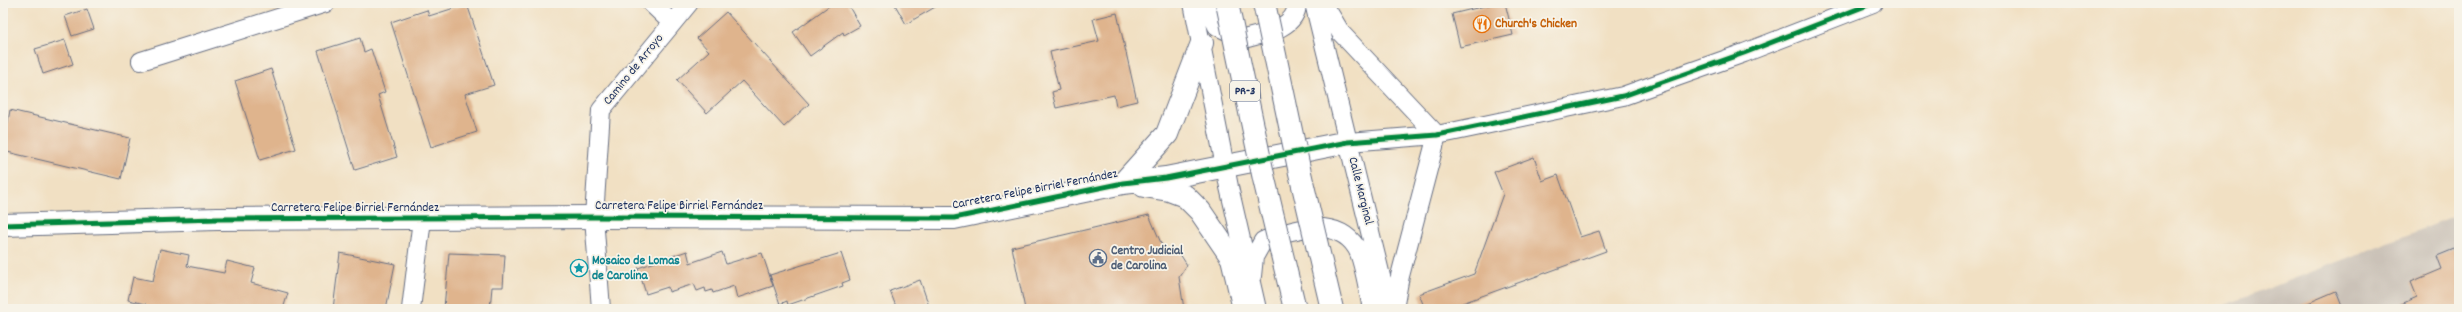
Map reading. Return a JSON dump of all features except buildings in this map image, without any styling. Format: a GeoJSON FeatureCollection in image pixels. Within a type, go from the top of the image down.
{"type":"FeatureCollection","features":[{"type":"Feature","properties":{"kind":"street"},"geometry":{"type":"LineString","coordinates":[[141,61],[326,3]]}},
{"type":"Feature","properties":{"kind":"street"},"geometry":{"type":"LineString","coordinates":[[651,3],[672,23]]}},
{"type":"Feature","properties":{"kind":"street","name":"Camino de Arroyo"},"geometry":{"type":"LineString","coordinates":[[601,309],[594,217],[601,110],[689,3]]}},
{"type":"Feature","properties":{"kind":"street"},"geometry":{"type":"LineString","coordinates":[[1193,3],[1225,165],[1257,309]]}},
{"type":"Feature","properties":{"kind":"street"},"geometry":{"type":"LineString","coordinates":[[1206,3],[1217,26],[1243,39],[1277,30],[1288,23],[1297,10],[1297,3]]}},
{"type":"Feature","properties":{"kind":"street","name":"PR-3"},"geometry":{"type":"LineString","coordinates":[[1227,3],[1264,179],[1295,309]]}},
{"type":"Feature","properties":{"kind":"street"},"geometry":{"type":"LineString","coordinates":[[1264,3],[1300,173],[1332,309]]}},
{"type":"Feature","properties":{"kind":"street","name":"Calle Marginal"},"geometry":{"type":"LineString","coordinates":[[1314,3],[1389,309]]}},
{"type":"Feature","properties":{"kind":"street"},"geometry":{"type":"LineString","coordinates":[[1323,3],[1341,33],[1437,135]]}},
{"type":"Feature","properties":{"kind":"street"},"geometry":{"type":"LineString","coordinates":[[1348,142],[1437,135],[1623,96],[1744,53],[1873,3]]}},
{"type":"Feature","properties":{"kind":"street"},"geometry":{"type":"LineString","coordinates":[[1123,183],[1167,134],[1202,43]]}},
{"type":"Feature","properties":{"kind":"street"},"geometry":{"type":"LineString","coordinates":[[1394,309],[1400,276],[1437,135]]}},
{"type":"Feature","properties":{"kind":"street","name":"Carretera Felipe Birriel Fernández"},"geometry":{"type":"LineString","coordinates":[[3,225],[217,219],[594,217],[954,218],[1123,183],[1166,178],[1225,165],[1348,142]]}},
{"type":"Feature","properties":{"kind":"street"},"geometry":{"type":"LineString","coordinates":[[1123,183],[1169,190],[1185,196],[1200,210],[1232,258],[1244,309]]}},
{"type":"Feature","properties":{"kind":"street"},"geometry":{"type":"LineString","coordinates":[[411,309],[422,219]]}},
{"type":"Feature","properties":{"kind":"street"},"geometry":{"type":"LineString","coordinates":[[1251,282],[1254,258],[1263,241],[1282,233],[1301,228],[1331,229],[1344,234],[1357,247],[1372,309]]}},
{"type":"Feature","properties":{"kind":"shaded area"},"geometry":{"type":"Polygon","coordinates":[[[2459,215],[2459,309],[2215,309],[2459,215]]]}},
{"type":"Feature","properties":{"kind":"cycle path"},"geometry":{"type":"LineString","coordinates":[[3,225],[217,219],[594,217],[954,218],[1123,183],[1166,178],[1348,142],[1437,135],[1623,96],[1744,53],[1873,3]]}},
{"type":"Feature","properties":{"kind":"place","name":"Church's Chicken"},"geometry":{"type":"Point","coordinates":[1482,24]}},
{"type":"Feature","properties":{"kind":"place","name":"Centro Judicial de Carolina"},"geometry":{"type":"Point","coordinates":[1098,258]}},
{"type":"Feature","properties":{"kind":"place","name":"Mosaico de Lomas de Carolina"},"geometry":{"type":"Point","coordinates":[579,268]}}]}
